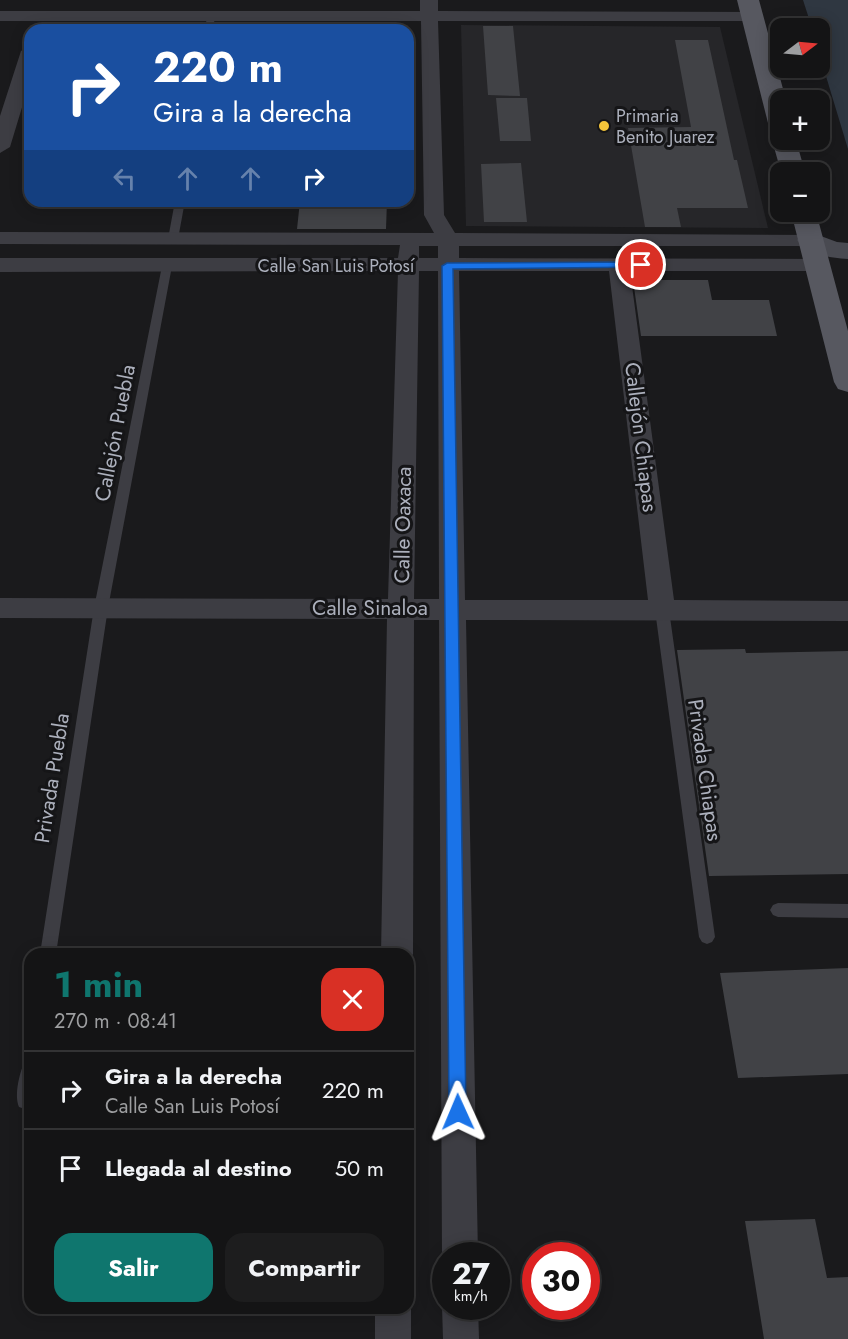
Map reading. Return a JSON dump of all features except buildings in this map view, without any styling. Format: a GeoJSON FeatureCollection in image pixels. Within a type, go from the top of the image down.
{"type":"FeatureCollection","features":[{"type":"Feature","properties":{"kind":"main road"},"geometry":{"type":"LineString","coordinates":[[750,8],[771,90]]}},
{"type":"Feature","properties":{"kind":"main road"},"geometry":{"type":"LineString","coordinates":[[809,222],[827,251],[848,382]]}},
{"type":"Feature","properties":{"kind":"street"},"geometry":{"type":"LineString","coordinates":[[429,8],[434,215],[448,253],[460,1242]]}},
{"type":"Feature","properties":{"kind":"street"},"geometry":{"type":"LineString","coordinates":[[0,16],[210,23],[429,8],[750,8]]}},
{"type":"Feature","properties":{"kind":"street"},"geometry":{"type":"LineString","coordinates":[[0,147],[24,70]]}},
{"type":"Feature","properties":{"kind":"street"},"geometry":{"type":"LineString","coordinates":[[409,239],[434,215]]}},
{"type":"Feature","properties":{"kind":"street","name":"Calle San Luis Potosí"},"geometry":{"type":"LineString","coordinates":[[0,238],[409,239],[448,253],[619,265],[827,251]]}},
{"type":"Feature","properties":{"kind":"street","name":"Calle Oaxaca"},"geometry":{"type":"LineString","coordinates":[[397,948],[409,239]]}},
{"type":"Feature","properties":{"kind":"street","name":"Calle San Luis Potosí"},"geometry":{"type":"LineString","coordinates":[[0,265],[409,266],[448,253],[827,251]]}},
{"type":"Feature","properties":{"kind":"street","name":"Callejón Chiapas"},"geometry":{"type":"LineString","coordinates":[[619,265],[662,610]]}},
{"type":"Feature","properties":{"kind":"street","name":"Calle Sinaloa"},"geometry":{"type":"LineString","coordinates":[[0,609],[451,608],[848,611]]}},
{"type":"Feature","properties":{"kind":"street"},"geometry":{"type":"LineString","coordinates":[[393,1314],[393,1339]]}},
{"type":"Feature","properties":{"kind":"street"},"geometry":{"type":"LineString","coordinates":[[460,1320],[461,1339]]}},
{"type":"Feature","properties":{"kind":"lane"},"geometry":{"type":"LineString","coordinates":[[173,238],[179,207]]}},
{"type":"Feature","properties":{"kind":"lane","name":"Callejón Puebla"},"geometry":{"type":"LineString","coordinates":[[101,608],[167,266]]}},
{"type":"Feature","properties":{"kind":"lane","name":"Privada Puebla"},"geometry":{"type":"LineString","coordinates":[[49,948],[101,608]]}},
{"type":"Feature","properties":{"kind":"lane","name":"Privada Chiapas"},"geometry":{"type":"LineString","coordinates":[[662,610],[707,937]]}},
{"type":"Feature","properties":{"kind":"lane"},"geometry":{"type":"LineString","coordinates":[[778,910],[848,911]]}},
{"type":"Feature","properties":{"kind":"shaded area"},"geometry":{"type":"Polygon","coordinates":[[[803,0],[848,0],[848,149],[827,78],[830,78],[830,18],[809,18],[803,0]]]}},
{"type":"Feature","properties":{"kind":"shaded area","name":"Primaria Benito Juarez"},"geometry":{"type":"Polygon","coordinates":[[[461,25],[720,27],[768,228],[466,226],[461,25]]]}},
{"type":"Feature","properties":{"kind":"place","name":"Primaria Benito Juarez"},"geometry":{"type":"Point","coordinates":[604,126]}},
{"type":"Feature","properties":{"kind":"route"},"geometry":{"type":"LineString","coordinates":[[458,1112],[447,266],[641,265]]}}]}
